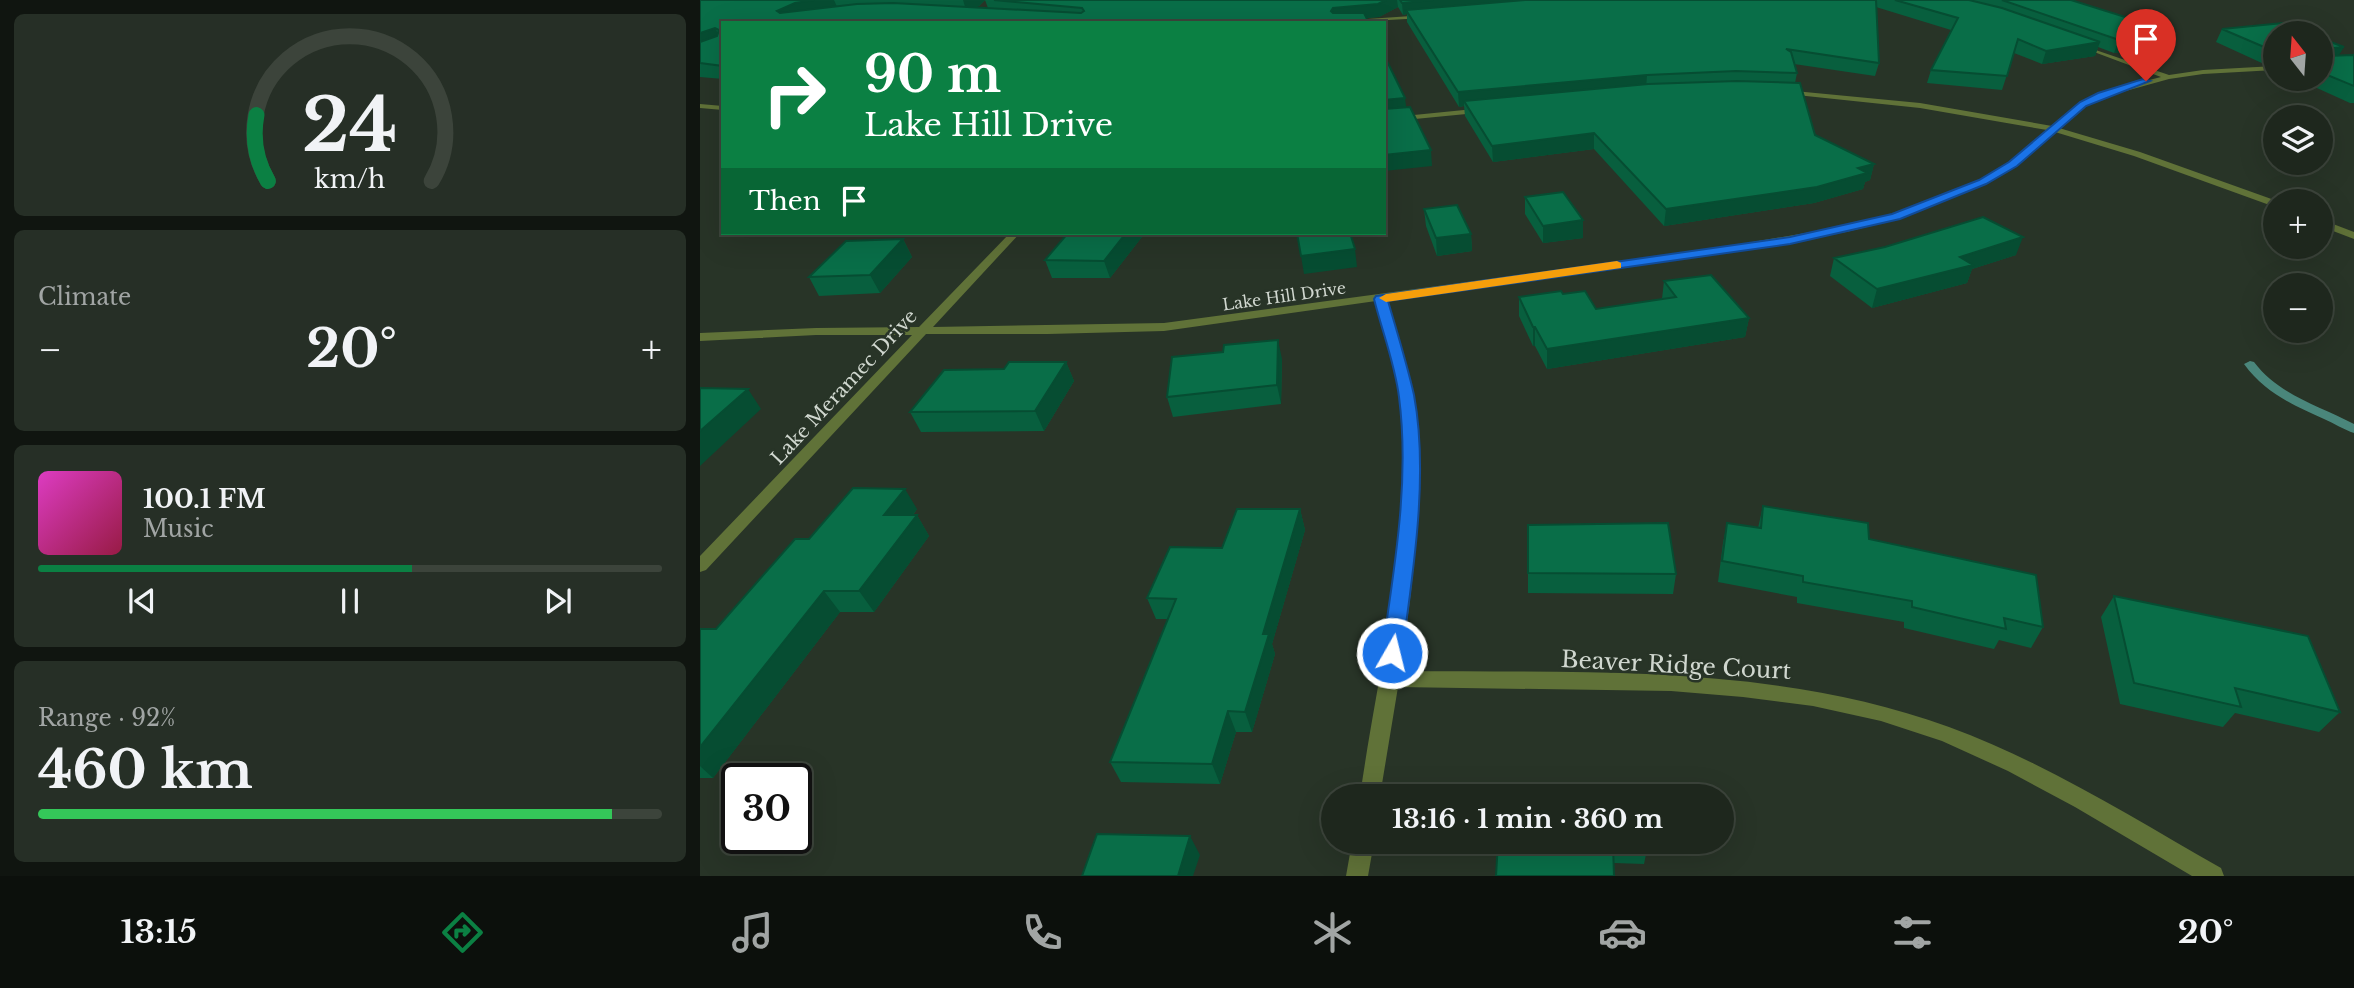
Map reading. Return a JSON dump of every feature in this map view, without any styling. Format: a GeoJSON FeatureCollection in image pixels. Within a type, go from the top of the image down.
{"type":"FeatureCollection","features":[{"type":"Feature","properties":{"kind":"street"},"geometry":{"type":"LineString","coordinates":[[1364,21],[1428,16]]}},
{"type":"Feature","properties":{"kind":"street"},"geometry":{"type":"LineString","coordinates":[[2075,43],[2169,77]]}},
{"type":"Feature","properties":{"kind":"street","name":"Lake Hill Drive"},"geometry":{"type":"LineString","coordinates":[[700,337],[923,331],[1030,332],[1164,327],[1381,299],[1790,240],[1871,223],[1934,203],[1982,182],[2013,164],[2083,104],[2101,95],[2169,77],[2263,69]]}},
{"type":"Feature","properties":{"kind":"street"},"geometry":{"type":"LineString","coordinates":[[1773,92],[1927,106],[2052,129],[2167,163],[2263,199]]}},
{"type":"Feature","properties":{"kind":"street"},"geometry":{"type":"LineString","coordinates":[[700,106],[721,108]]}},
{"type":"Feature","properties":{"kind":"street"},"geometry":{"type":"LineString","coordinates":[[1386,120],[1496,109]]}},
{"type":"Feature","properties":{"kind":"street"},"geometry":{"type":"LineString","coordinates":[[2333,227],[2354,236]]}},
{"type":"Feature","properties":{"kind":"street","name":"Lake Meramec Drive"},"geometry":{"type":"LineString","coordinates":[[700,566],[1013,235]]}},
{"type":"Feature","properties":{"kind":"street"},"geometry":{"type":"LineString","coordinates":[[1372,784],[1407,546],[1410,458],[1406,396],[1381,299]]}},
{"type":"Feature","properties":{"kind":"street","name":"Beaver Ridge Court"},"geometry":{"type":"LineString","coordinates":[[1389,679],[1654,684],[1754,690],[1856,706],[1945,734],[2035,773],[2213,876]]}},
{"type":"Feature","properties":{"kind":"street"},"geometry":{"type":"LineString","coordinates":[[1357,876],[1361,854]]}},
{"type":"Feature","properties":{"kind":"building"},"geometry":{"type":"Polygon","coordinates":[[[700,0],[814,0],[795,3],[777,11],[780,13],[857,4],[893,3],[1081,13],[1084,11],[1082,8],[994,0],[1386,0],[1378,4],[1333,8],[1331,11],[1364,13],[1368,21],[721,21],[721,66],[700,63],[700,42],[717,36],[719,30],[715,28],[700,33],[700,0]]]}},
{"type":"Feature","properties":{"kind":"building"},"geometry":{"type":"Polygon","coordinates":[[[1400,0],[1433,0],[1402,3],[1400,0]]]}},
{"type":"Feature","properties":{"kind":"building"},"geometry":{"type":"Polygon","coordinates":[[[1525,0],[1876,0],[1879,63],[1786,49],[1791,52],[1797,73],[1736,71],[1647,75],[1458,92],[1406,10],[1525,0]]]}},
{"type":"Feature","properties":{"kind":"building"},"geometry":{"type":"Polygon","coordinates":[[[1895,0],[1969,0],[2002,8],[2100,42],[2046,51],[2018,39],[2007,76],[1931,70],[1958,18],[1895,0]]]}},
{"type":"Feature","properties":{"kind":"building"},"geometry":{"type":"Polygon","coordinates":[[[2002,0],[2071,0],[2173,32],[2119,40],[2002,0]]]}},
{"type":"Feature","properties":{"kind":"building"},"geometry":{"type":"Polygon","coordinates":[[[2263,25],[2263,47],[2222,29],[2263,25]]]}},
{"type":"Feature","properties":{"kind":"building"},"geometry":{"type":"Polygon","coordinates":[[[2354,55],[2354,86],[2333,77],[2333,56],[2354,55]]]}},
{"type":"Feature","properties":{"kind":"building"},"geometry":{"type":"Polygon","coordinates":[[[1386,59],[1405,98],[1386,100],[1386,59]]]}},
{"type":"Feature","properties":{"kind":"building"},"geometry":{"type":"Polygon","coordinates":[[[1737,81],[1800,83],[1815,135],[1874,164],[1858,168],[1867,173],[1817,187],[1666,209],[1594,133],[1492,146],[1464,101],[1648,84],[1737,81]]]}},
{"type":"Feature","properties":{"kind":"building"},"geometry":{"type":"Polygon","coordinates":[[[1410,107],[1431,150],[1386,155],[1386,109],[1410,107]]]}},
{"type":"Feature","properties":{"kind":"building"},"geometry":{"type":"Polygon","coordinates":[[[1563,192],[1583,220],[1543,226],[1525,197],[1563,192]]]}},
{"type":"Feature","properties":{"kind":"building"},"geometry":{"type":"Polygon","coordinates":[[[1457,205],[1471,234],[1436,238],[1424,209],[1457,205]]]}},
{"type":"Feature","properties":{"kind":"building"},"geometry":{"type":"Polygon","coordinates":[[[1983,217],[2023,237],[1960,257],[1973,265],[1877,289],[1834,258],[1885,247],[1983,217]]]}},
{"type":"Feature","properties":{"kind":"building"},"geometry":{"type":"Polygon","coordinates":[[[1066,235],[1124,235],[1104,261],[1045,260],[1066,235]]]}},
{"type":"Feature","properties":{"kind":"building"},"geometry":{"type":"Polygon","coordinates":[[[1297,235],[1351,235],[1355,249],[1301,256],[1297,235]]]}},
{"type":"Feature","properties":{"kind":"building"},"geometry":{"type":"Polygon","coordinates":[[[903,239],[870,275],[809,277],[846,241],[903,239]]]}},
{"type":"Feature","properties":{"kind":"building"},"geometry":{"type":"Polygon","coordinates":[[[1711,275],[1749,318],[1547,349],[1519,297],[1561,291],[1563,294],[1585,291],[1596,309],[1676,297],[1664,281],[1711,275]]]}},
{"type":"Feature","properties":{"kind":"building"},"geometry":{"type":"Polygon","coordinates":[[[1278,340],[1277,385],[1167,397],[1172,357],[1223,352],[1224,345],[1278,340]]]}},
{"type":"Feature","properties":{"kind":"building"},"geometry":{"type":"Polygon","coordinates":[[[1009,362],[1066,362],[1035,411],[910,412],[944,370],[1004,369],[1009,362]]]}},
{"type":"Feature","properties":{"kind":"building"},"geometry":{"type":"Polygon","coordinates":[[[700,388],[748,389],[700,431],[700,388]]]}},
{"type":"Feature","properties":{"kind":"building"},"geometry":{"type":"Polygon","coordinates":[[[853,488],[905,489],[884,515],[917,515],[859,591],[824,591],[700,747],[700,629],[716,629],[795,539],[809,539],[853,488]]]}},
{"type":"Feature","properties":{"kind":"building"},"geometry":{"type":"Polygon","coordinates":[[[1763,506],[1868,523],[1869,539],[2036,575],[2043,627],[2004,618],[2006,629],[1912,607],[1912,601],[1803,582],[1803,576],[1722,561],[1727,523],[1761,528],[1763,506]]]}},
{"type":"Feature","properties":{"kind":"building"},"geometry":{"type":"Polygon","coordinates":[[[1237,509],[1300,509],[1263,634],[1269,634],[1245,712],[1228,711],[1212,764],[1110,762],[1176,599],[1147,598],[1170,547],[1222,548],[1237,509]]]}},
{"type":"Feature","properties":{"kind":"building"},"geometry":{"type":"Polygon","coordinates":[[[1668,523],[1676,574],[1528,573],[1528,525],[1668,523]]]}},
{"type":"Feature","properties":{"kind":"building"},"geometry":{"type":"Polygon","coordinates":[[[2114,596],[2308,636],[2340,712],[2235,688],[2241,707],[2134,683],[2114,596]]]}},
{"type":"Feature","properties":{"kind":"building"},"geometry":{"type":"Polygon","coordinates":[[[1097,834],[1190,836],[1178,876],[1082,876],[1097,834]]]}},
{"type":"Feature","properties":{"kind":"building"},"geometry":{"type":"Polygon","coordinates":[[[1497,854],[1613,854],[1614,876],[1496,876],[1497,854]]]}},
{"type":"Feature","properties":{"kind":"waterway"},"geometry":{"type":"LineString","coordinates":[[2250,364],[2259,376],[2283,395],[2354,429]]}},
{"type":"Feature","properties":{"kind":"slow traffic"},"geometry":{"type":"LineString","coordinates":[[1386,298],[1617,265]]}},
{"type":"Feature","properties":{"kind":"route"},"geometry":{"type":"LineString","coordinates":[[1392,653],[1407,546],[1410,458],[1406,396],[1381,299],[1790,240],[1896,217],[1982,182],[2013,164],[2083,104],[2101,95],[2146,81]]}}]}
